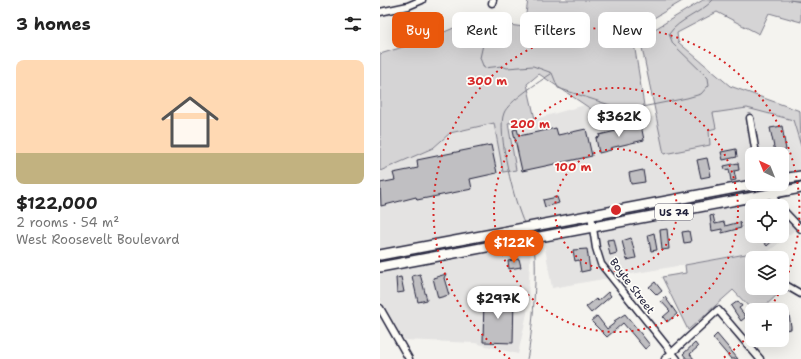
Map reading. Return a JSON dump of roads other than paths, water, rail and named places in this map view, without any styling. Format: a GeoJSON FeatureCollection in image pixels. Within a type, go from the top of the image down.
{"type":"FeatureCollection","features":[{"type":"Feature","properties":{"kind":"highway"},"geometry":{"type":"LineString","coordinates":[[789,179],[801,176]]}},
{"type":"Feature","properties":{"kind":"highway"},"geometry":{"type":"LineString","coordinates":[[771,194],[770,191],[774,188],[801,182]]}},
{"type":"Feature","properties":{"kind":"highway","name":"US 74"},"geometry":{"type":"LineString","coordinates":[[380,254],[745,186]]}},
{"type":"Feature","properties":{"kind":"highway","name":"US 74"},"geometry":{"type":"LineString","coordinates":[[380,267],[801,188]]}},
{"type":"Feature","properties":{"kind":"street"},"geometry":{"type":"LineString","coordinates":[[380,12],[408,6],[422,0]]}},
{"type":"Feature","properties":{"kind":"street"},"geometry":{"type":"LineString","coordinates":[[750,118],[755,147]]}},
{"type":"Feature","properties":{"kind":"street"},"geometry":{"type":"LineString","coordinates":[[771,194],[775,199]]}},
{"type":"Feature","properties":{"kind":"street","name":"Boyte Street"},"geometry":{"type":"LineString","coordinates":[[590,215],[599,258],[605,269],[677,359]]}},
{"type":"Feature","properties":{"kind":"street"},"geometry":{"type":"LineString","coordinates":[[789,216],[801,229]]}},
{"type":"Feature","properties":{"kind":"street"},"geometry":{"type":"LineString","coordinates":[[789,287],[801,294]]}},
{"type":"Feature","properties":{"kind":"street"},"geometry":{"type":"LineString","coordinates":[[380,308],[409,359]]}},
{"type":"Feature","properties":{"kind":"street"},"geometry":{"type":"LineString","coordinates":[[665,359],[718,310],[760,359]]}},
{"type":"Feature","properties":{"kind":"waterway"},"geometry":{"type":"LineString","coordinates":[[482,48],[480,58],[484,68],[502,66],[507,68],[533,66],[552,73],[558,88],[622,109],[637,108],[687,98],[701,94],[709,85],[708,78],[673,44],[669,34],[678,24],[708,5],[713,0]]}},
{"type":"Feature","properties":{"kind":"waterway"},"geometry":{"type":"LineString","coordinates":[[790,0],[801,2]]}},
{"type":"Feature","properties":{"kind":"waterway"},"geometry":{"type":"LineString","coordinates":[[524,223],[516,201],[504,151],[502,122],[504,113],[511,103],[551,74]]}},
{"type":"Feature","properties":{"kind":"waterway"},"geometry":{"type":"LineString","coordinates":[[527,359],[531,335],[535,282],[535,252],[533,243]]}}]}
